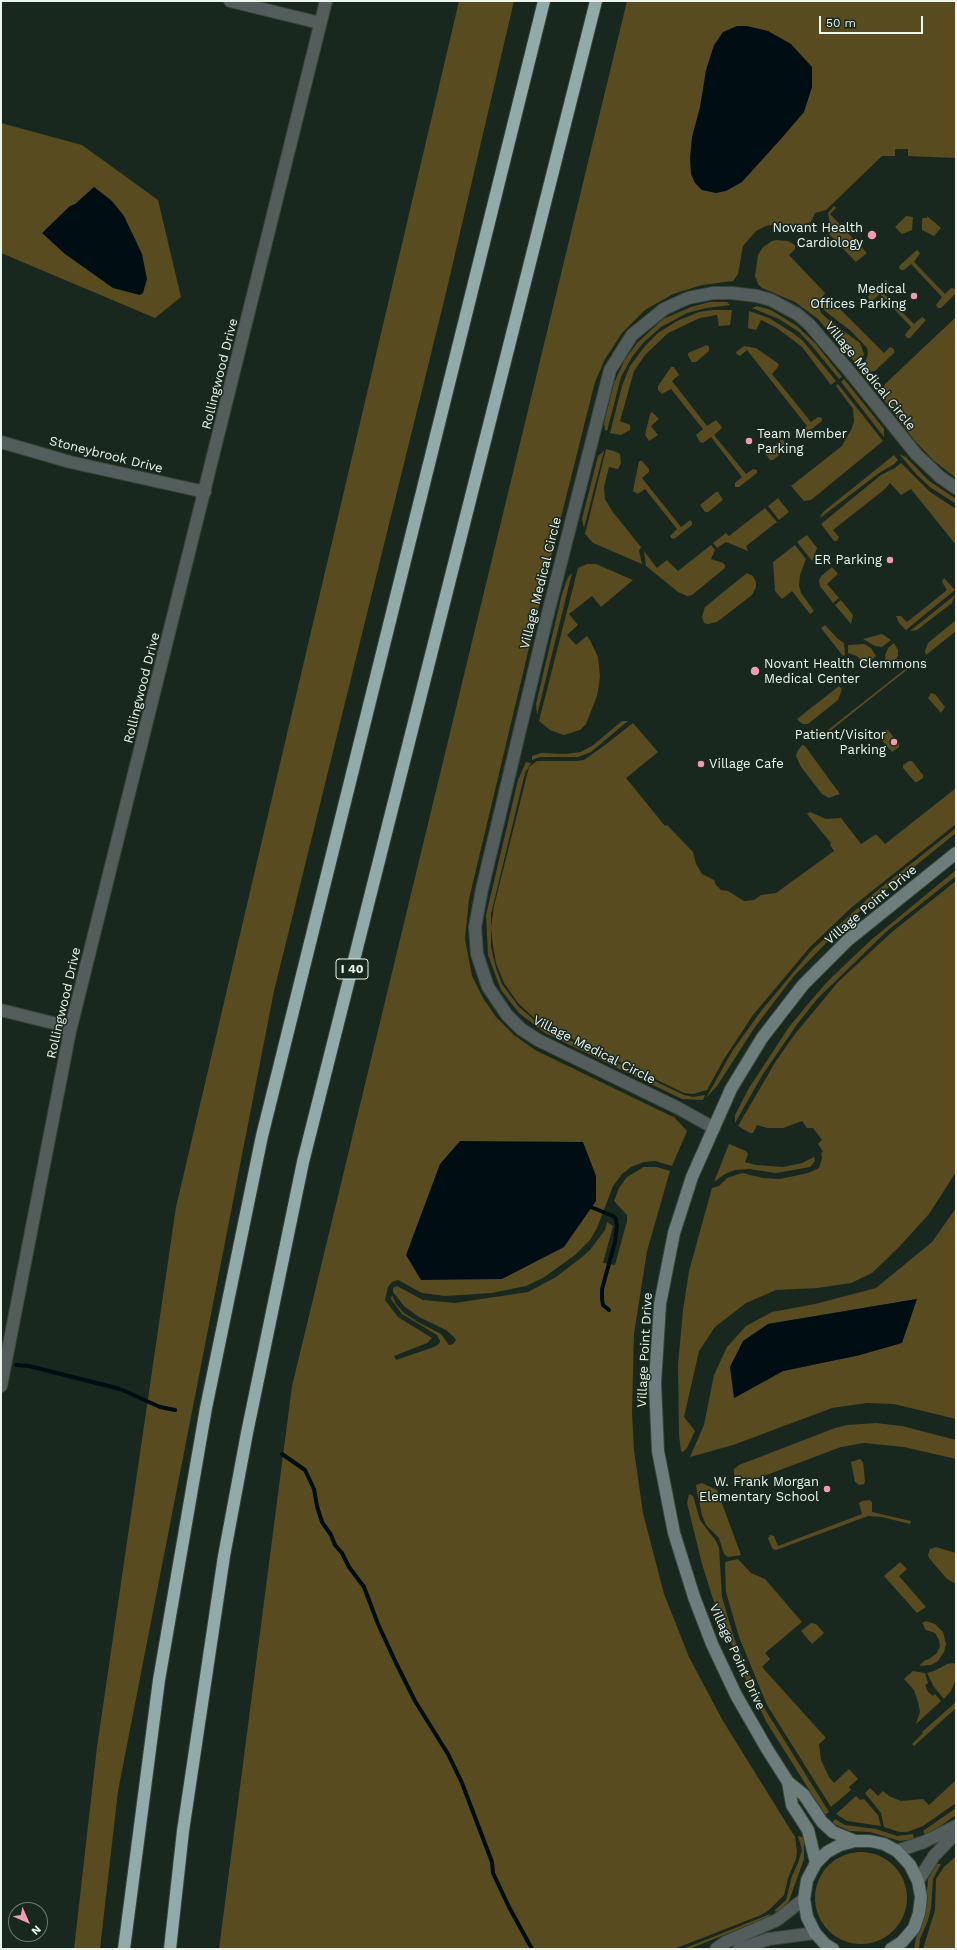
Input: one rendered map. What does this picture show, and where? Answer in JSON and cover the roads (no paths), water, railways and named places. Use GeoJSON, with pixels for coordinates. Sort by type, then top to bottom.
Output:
{"type":"FeatureCollection","features":[{"type":"Feature","properties":{"kind":"highway"},"geometry":{"type":"LineString","coordinates":[[124,1949],[159,1680],[206,1408],[262,1136],[544,1]]}},
{"type":"Feature","properties":{"kind":"highway","name":"I 40"},"geometry":{"type":"LineString","coordinates":[[170,1949],[183,1832],[224,1556],[247,1433],[303,1162],[596,1]]}},
{"type":"Feature","properties":{"kind":"street"},"geometry":{"type":"LineString","coordinates":[[230,1],[320,23]]}},
{"type":"Feature","properties":{"kind":"street","name":"Rollingwood Drive"},"geometry":{"type":"LineString","coordinates":[[1,1386],[70,1031],[326,1]]}},
{"type":"Feature","properties":{"kind":"street","name":"Village Medical Circle"},"geometry":{"type":"LineString","coordinates":[[714,1128],[678,1108],[538,1040],[521,1029],[507,1015],[488,987],[477,954],[475,927],[482,889],[546,621],[610,370],[632,335],[664,309],[688,298],[713,293],[732,293],[757,296],[771,300],[797,314],[809,324],[916,454],[940,477],[956,488]]}},
{"type":"Feature","properties":{"kind":"street","name":"Stoneybrook Drive"},"geometry":{"type":"LineString","coordinates":[[1,442],[70,462],[205,492]]}},
{"type":"Feature","properties":{"kind":"street","name":"Village Point Drive"},"geometry":{"type":"LineString","coordinates":[[855,1841],[833,1832],[822,1822],[804,1795],[788,1782],[766,1748],[736,1694],[702,1617],[674,1533],[658,1451],[655,1384],[660,1304],[674,1233],[692,1177],[731,1089],[762,1038],[803,985],[848,940],[956,853]]}},
{"type":"Feature","properties":{"kind":"street"},"geometry":{"type":"LineString","coordinates":[[1,1010],[60,1025],[70,1031]]}},
{"type":"Feature","properties":{"kind":"street","name":"Village Point Drive"},"geometry":{"type":"LineString","coordinates":[[788,1782],[792,1805],[808,1830],[816,1863]]}},
{"type":"Feature","properties":{"kind":"street"},"geometry":{"type":"LineString","coordinates":[[897,1851],[924,1842],[956,1826]]}},
{"type":"Feature","properties":{"kind":"street"},"geometry":{"type":"LineString","coordinates":[[918,1881],[934,1856],[956,1834]]}},
{"type":"Feature","properties":{"kind":"street"},"geometry":{"type":"LineString","coordinates":[[833,1949],[825,1944],[815,1934],[807,1917],[804,1899],[807,1880],[816,1863],[827,1852],[840,1845],[855,1841],[870,1841],[884,1844],[897,1851],[910,1864],[918,1881],[921,1897],[919,1913],[908,1949]]}},
{"type":"Feature","properties":{"kind":"street"},"geometry":{"type":"LineString","coordinates":[[716,1949],[726,1942],[777,1920],[804,1899]]}},
{"type":"Feature","properties":{"kind":"street"},"geometry":{"type":"LineString","coordinates":[[891,1949],[902,1942],[914,1928]]}},
{"type":"Feature","properties":{"kind":"street"},"geometry":{"type":"LineString","coordinates":[[739,1949],[769,1939],[815,1934]]}},
{"type":"Feature","properties":{"kind":"waterway"},"geometry":{"type":"LineString","coordinates":[[591,1207],[613,1216],[616,1219],[617,1226],[615,1242],[602,1289],[603,1305],[609,1310]]}},
{"type":"Feature","properties":{"kind":"waterway"},"geometry":{"type":"LineString","coordinates":[[16,1365],[29,1366],[120,1389],[160,1407],[175,1410]]}},
{"type":"Feature","properties":{"kind":"waterway"},"geometry":{"type":"LineString","coordinates":[[282,1454],[305,1470],[314,1489],[322,1522],[331,1535],[335,1545],[342,1553],[349,1567],[364,1587],[378,1624],[396,1663],[415,1701],[448,1754],[462,1783],[492,1862],[493,1873],[509,1907],[532,1949]]}},
{"type":"Feature","properties":{"kind":"place","name":"Novant Health Cardiology"},"geometry":{"type":"Point","coordinates":[872,235]}},
{"type":"Feature","properties":{"kind":"place","name":"Medical Offices Parking"},"geometry":{"type":"Point","coordinates":[914,296]}},
{"type":"Feature","properties":{"kind":"place","name":"Team Member Parking"},"geometry":{"type":"Point","coordinates":[749,441]}},
{"type":"Feature","properties":{"kind":"place","name":"ER Parking"},"geometry":{"type":"Point","coordinates":[890,560]}},
{"type":"Feature","properties":{"kind":"place","name":"Novant Health Clemmons Medical Center"},"geometry":{"type":"Point","coordinates":[755,671]}},
{"type":"Feature","properties":{"kind":"place","name":"Patient/Visitor Parking"},"geometry":{"type":"Point","coordinates":[894,742]}},
{"type":"Feature","properties":{"kind":"place","name":"Village Cafe"},"geometry":{"type":"Point","coordinates":[701,764]}},
{"type":"Feature","properties":{"kind":"place","name":"W. Frank Morgan Elementary School"},"geometry":{"type":"Point","coordinates":[827,1489]}}]}
